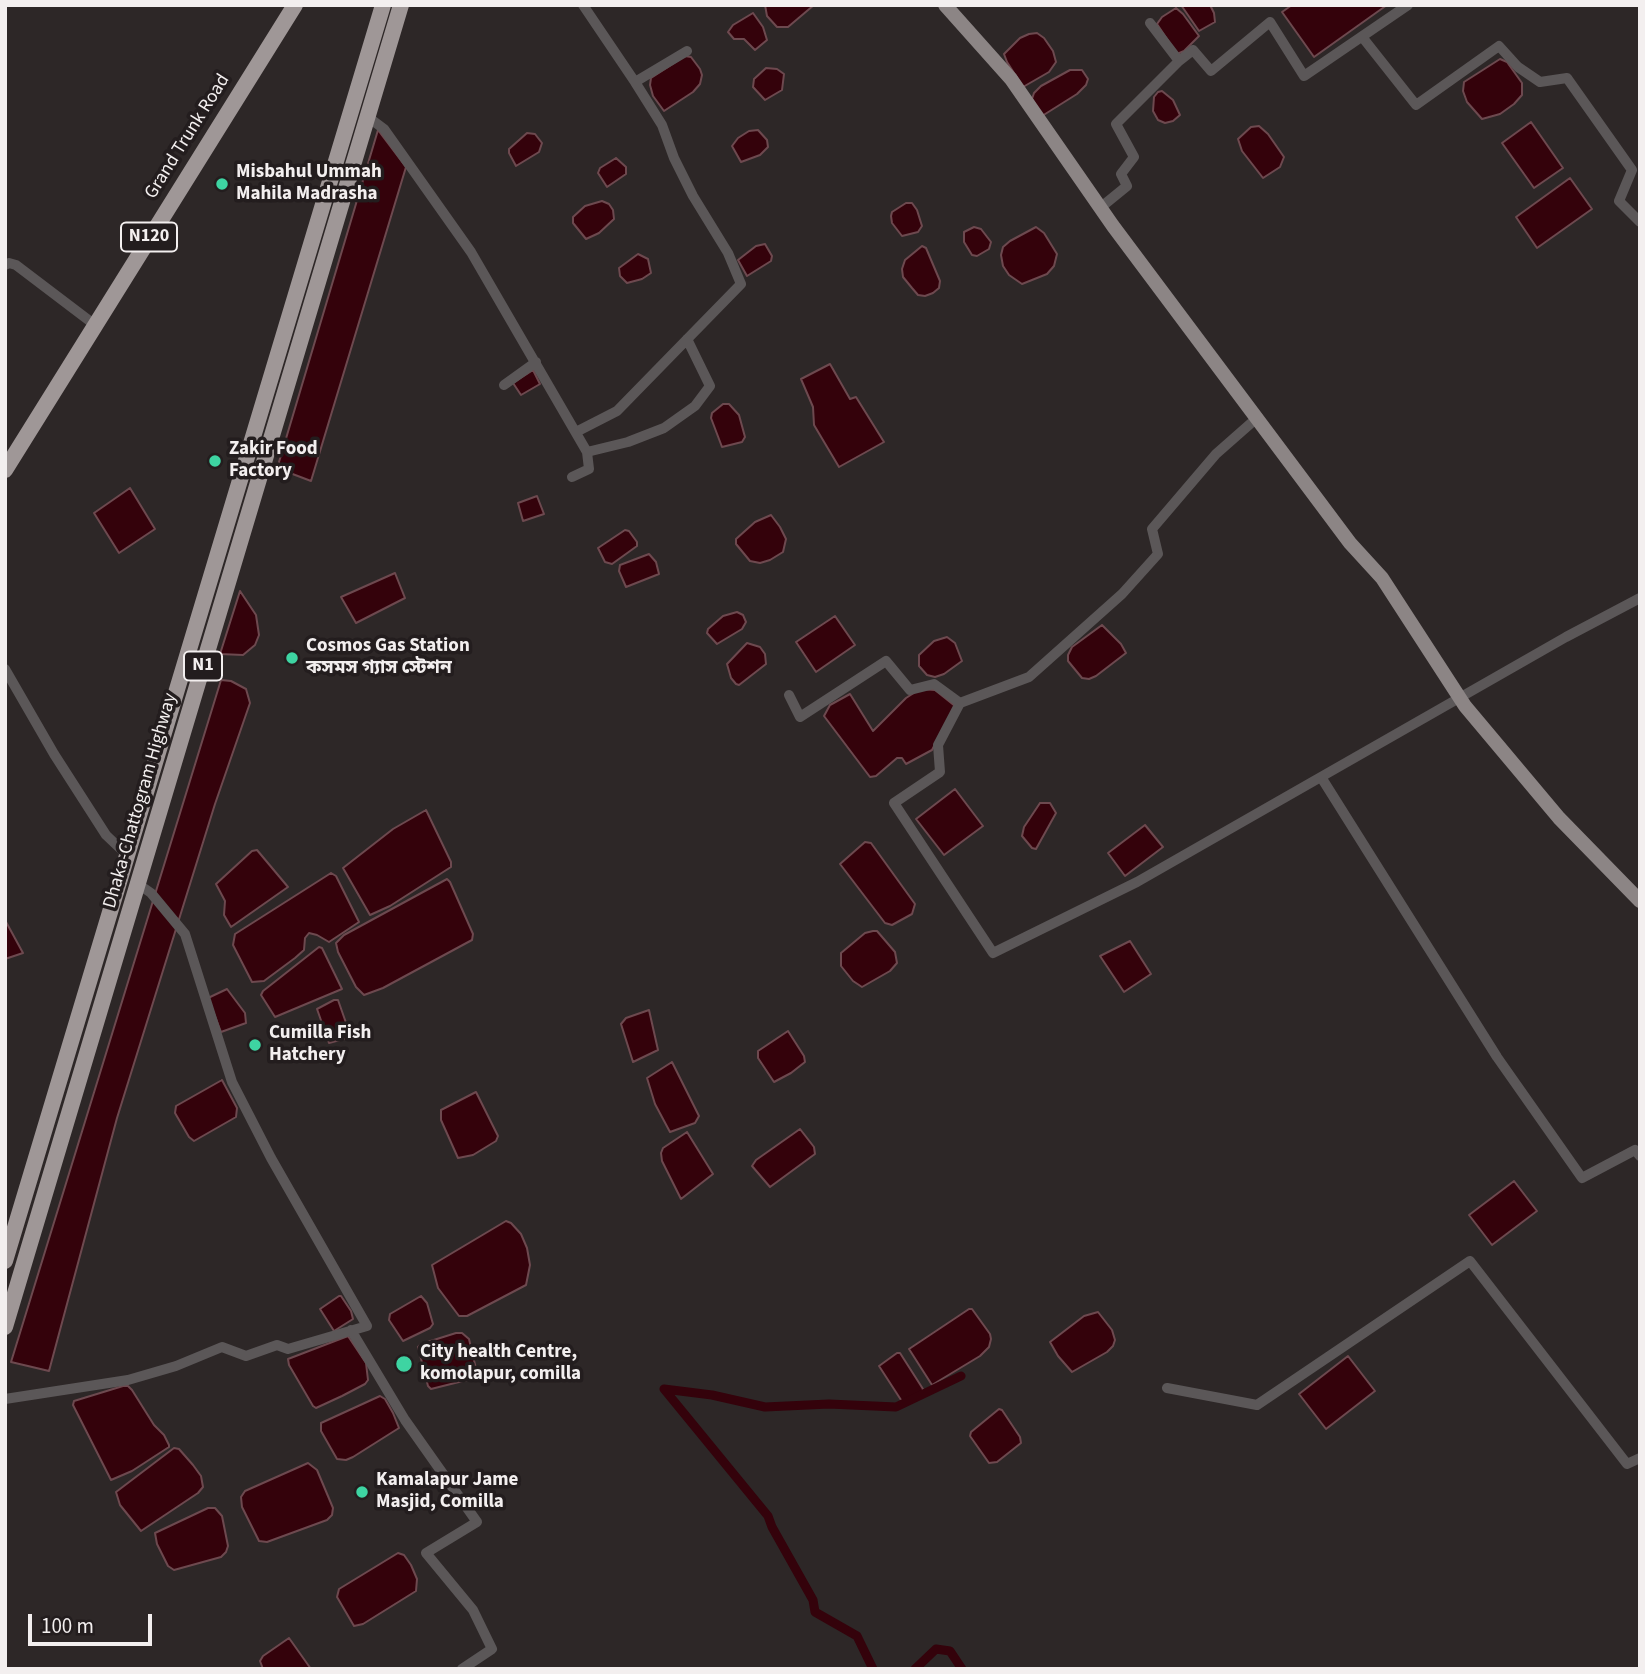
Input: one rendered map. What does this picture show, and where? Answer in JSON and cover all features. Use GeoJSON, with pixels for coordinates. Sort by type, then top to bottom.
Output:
{"type":"FeatureCollection","features":[{"type":"Feature","properties":{"kind":"highway","name":"Grand Trunk Road"},"geometry":{"type":"LineString","coordinates":[[5,470],[295,5]]}},
{"type":"Feature","properties":{"kind":"highway","name":"Dhaka-Chattogram Highway"},"geometry":{"type":"LineString","coordinates":[[5,1261],[383,5]]}},
{"type":"Feature","properties":{"kind":"highway","name":"Dhaka-Chattogram Highway"},"geometry":{"type":"LineString","coordinates":[[5,1328],[144,889],[401,5]]}},
{"type":"Feature","properties":{"kind":"main road"},"geometry":{"type":"LineString","coordinates":[[945,5],[1011,79],[1100,208],[1350,543],[1382,578],[1460,698],[1559,818],[1640,901]]}},
{"type":"Feature","properties":{"kind":"street"},"geometry":{"type":"LineString","coordinates":[[576,432],[617,411],[741,284],[728,253],[693,196],[674,158],[662,125],[583,5]]}},
{"type":"Feature","properties":{"kind":"street"},"geometry":{"type":"LineString","coordinates":[[1100,208],[1128,186],[1121,174],[1134,157],[1116,124],[1193,50],[1211,71],[1270,22],[1304,76],[1408,5]]}},
{"type":"Feature","properties":{"kind":"street"},"geometry":{"type":"LineString","coordinates":[[1150,23],[1179,61]]}},
{"type":"Feature","properties":{"kind":"street"},"geometry":{"type":"LineString","coordinates":[[1363,38],[1416,105],[1499,46],[1518,67],[1540,82],[1567,78],[1632,170],[1619,201],[1640,222]]}},
{"type":"Feature","properties":{"kind":"street"},"geometry":{"type":"LineString","coordinates":[[635,82],[687,51]]}},
{"type":"Feature","properties":{"kind":"street"},"geometry":{"type":"LineString","coordinates":[[368,117],[384,129],[471,252],[576,432],[587,452],[589,469],[572,477]]}},
{"type":"Feature","properties":{"kind":"street"},"geometry":{"type":"LineString","coordinates":[[5,265],[16,265],[94,325]]}},
{"type":"Feature","properties":{"kind":"street"},"geometry":{"type":"LineString","coordinates":[[587,452],[628,442],[664,428],[695,406],[710,386],[687,339]]}},
{"type":"Feature","properties":{"kind":"street"},"geometry":{"type":"LineString","coordinates":[[504,385],[536,362]]}},
{"type":"Feature","properties":{"kind":"street"},"geometry":{"type":"LineString","coordinates":[[1258,417],[1216,454],[1186,486],[1153,529],[1158,554],[1122,594],[1029,677],[960,703],[939,745],[940,772],[894,803],[993,953],[1137,882],[1640,598]]}},
{"type":"Feature","properties":{"kind":"street"},"geometry":{"type":"LineString","coordinates":[[789,695],[800,717],[886,662],[910,690],[934,684],[960,703]]}},
{"type":"Feature","properties":{"kind":"street"},"geometry":{"type":"LineString","coordinates":[[5,669],[54,754],[106,835],[127,855]]}},
{"type":"Feature","properties":{"kind":"street"},"geometry":{"type":"LineString","coordinates":[[1321,777],[1497,1057],[1582,1178],[1635,1150],[1640,1156]]}},
{"type":"Feature","properties":{"kind":"street"},"geometry":{"type":"LineString","coordinates":[[5,1399],[128,1380],[176,1366],[222,1347],[246,1356],[276,1345],[288,1349],[367,1325],[271,1158],[232,1082],[185,934],[144,889]]}},
{"type":"Feature","properties":{"kind":"street"},"geometry":{"type":"LineString","coordinates":[[1167,1388],[1257,1405],[1470,1261],[1627,1464],[1640,1458]]}},
{"type":"Feature","properties":{"kind":"street"},"geometry":{"type":"LineString","coordinates":[[351,1330],[405,1420],[477,1522],[426,1553],[473,1610],[492,1649],[462,1669]]}},
{"type":"Feature","properties":{"kind":"shaded area"},"geometry":{"type":"Polygon","coordinates":[[[765,5],[814,5],[788,27],[777,27],[767,16],[765,5]]]}},
{"type":"Feature","properties":{"kind":"shaded area"},"geometry":{"type":"Polygon","coordinates":[[[1181,5],[1210,5],[1215,22],[1199,31],[1181,5]]]}},
{"type":"Feature","properties":{"kind":"shaded area"},"geometry":{"type":"Polygon","coordinates":[[[1292,5],[1387,5],[1314,57],[1282,12],[1292,5]]]}},
{"type":"Feature","properties":{"kind":"shaded area"},"geometry":{"type":"Polygon","coordinates":[[[1176,8],[1199,36],[1184,51],[1177,54],[1157,24],[1162,17],[1176,8]]]}},
{"type":"Feature","properties":{"kind":"shaded area"},"geometry":{"type":"Polygon","coordinates":[[[753,13],[763,27],[767,40],[755,50],[744,39],[734,39],[728,32],[733,25],[753,13]]]}},
{"type":"Feature","properties":{"kind":"shaded area"},"geometry":{"type":"Polygon","coordinates":[[[1037,33],[1053,51],[1056,62],[1049,72],[1023,87],[1004,54],[1020,38],[1037,33]]]}},
{"type":"Feature","properties":{"kind":"shaded area"},"geometry":{"type":"Polygon","coordinates":[[[685,56],[691,57],[700,69],[700,84],[693,92],[664,111],[653,96],[651,78],[685,56]]]}},
{"type":"Feature","properties":{"kind":"shaded area"},"geometry":{"type":"Polygon","coordinates":[[[1500,59],[1507,62],[1522,83],[1522,95],[1500,114],[1482,119],[1467,102],[1463,91],[1464,82],[1500,59]]]}},
{"type":"Feature","properties":{"kind":"shaded area"},"geometry":{"type":"Polygon","coordinates":[[[766,68],[777,69],[784,74],[782,90],[765,100],[753,87],[754,79],[766,68]]]}},
{"type":"Feature","properties":{"kind":"shaded area"},"geometry":{"type":"Polygon","coordinates":[[[1070,70],[1082,70],[1088,79],[1086,85],[1077,94],[1042,116],[1032,99],[1034,93],[1041,86],[1070,70]]]}},
{"type":"Feature","properties":{"kind":"shaded area"},"geometry":{"type":"Polygon","coordinates":[[[1162,91],[1173,100],[1180,115],[1165,123],[1158,120],[1153,111],[1154,97],[1162,91]]]}},
{"type":"Feature","properties":{"kind":"shaded area"},"geometry":{"type":"Polygon","coordinates":[[[1531,122],[1563,168],[1534,188],[1502,143],[1531,122]]]}},
{"type":"Feature","properties":{"kind":"shaded area"},"geometry":{"type":"Polygon","coordinates":[[[1259,126],[1284,157],[1280,167],[1263,178],[1242,151],[1238,139],[1251,127],[1259,126]]]}},
{"type":"Feature","properties":{"kind":"shaded area"},"geometry":{"type":"Polygon","coordinates":[[[378,130],[406,167],[311,481],[282,470],[279,462],[378,130]]]}},
{"type":"Feature","properties":{"kind":"shaded area"},"geometry":{"type":"Polygon","coordinates":[[[758,130],[767,140],[768,147],[760,155],[741,162],[732,146],[749,131],[758,130]]]}},
{"type":"Feature","properties":{"kind":"shaded area"},"geometry":{"type":"Polygon","coordinates":[[[527,133],[535,134],[542,143],[539,152],[516,166],[509,149],[527,133]]]}},
{"type":"Feature","properties":{"kind":"shaded area"},"geometry":{"type":"Polygon","coordinates":[[[616,158],[626,167],[626,174],[607,187],[598,173],[600,168],[616,158]]]}},
{"type":"Feature","properties":{"kind":"shaded area"},"geometry":{"type":"Polygon","coordinates":[[[1570,178],[1592,209],[1537,248],[1516,217],[1570,178]]]}},
{"type":"Feature","properties":{"kind":"shaded area"},"geometry":{"type":"Polygon","coordinates":[[[602,201],[609,204],[613,210],[614,219],[599,233],[586,239],[573,223],[573,217],[585,206],[602,201]]]}},
{"type":"Feature","properties":{"kind":"shaded area"},"geometry":{"type":"Polygon","coordinates":[[[906,203],[912,203],[917,210],[922,226],[918,232],[902,236],[892,223],[891,216],[892,212],[906,203]]]}},
{"type":"Feature","properties":{"kind":"shaded area"},"geometry":{"type":"Polygon","coordinates":[[[974,227],[981,229],[991,242],[989,249],[977,256],[972,255],[964,242],[964,232],[974,227]]]}},
{"type":"Feature","properties":{"kind":"shaded area"},"geometry":{"type":"Polygon","coordinates":[[[1036,227],[1044,233],[1057,254],[1054,266],[1047,274],[1022,284],[1009,275],[1003,266],[1001,255],[1003,247],[1010,241],[1036,227]]]}},
{"type":"Feature","properties":{"kind":"shaded area"},"geometry":{"type":"Polygon","coordinates":[[[765,244],[772,256],[771,261],[747,276],[738,260],[756,246],[765,244]]]}},
{"type":"Feature","properties":{"kind":"shaded area"},"geometry":{"type":"Polygon","coordinates":[[[922,246],[926,248],[940,281],[939,288],[925,296],[918,295],[912,288],[903,277],[902,269],[905,260],[922,246]]]}},
{"type":"Feature","properties":{"kind":"shaded area"},"geometry":{"type":"Polygon","coordinates":[[[638,254],[648,259],[651,273],[627,283],[620,276],[619,268],[638,254]]]}},
{"type":"Feature","properties":{"kind":"shaded area"},"geometry":{"type":"Polygon","coordinates":[[[830,364],[850,399],[856,397],[884,442],[839,467],[814,425],[813,407],[801,379],[830,364]]]}},
{"type":"Feature","properties":{"kind":"shaded area"},"geometry":{"type":"Polygon","coordinates":[[[533,370],[540,384],[521,395],[513,383],[533,370]]]}},
{"type":"Feature","properties":{"kind":"shaded area"},"geometry":{"type":"Polygon","coordinates":[[[723,404],[729,404],[739,415],[745,437],[742,442],[722,447],[711,418],[712,413],[723,404]]]}},
{"type":"Feature","properties":{"kind":"shaded area"},"geometry":{"type":"Polygon","coordinates":[[[130,488],[155,529],[119,553],[94,513],[130,488]]]}},
{"type":"Feature","properties":{"kind":"shaded area"},"geometry":{"type":"Polygon","coordinates":[[[537,496],[544,514],[523,521],[518,503],[537,496]]]}},
{"type":"Feature","properties":{"kind":"shaded area"},"geometry":{"type":"Polygon","coordinates":[[[771,515],[786,539],[783,552],[760,563],[750,561],[736,544],[736,539],[755,522],[771,515]]]}},
{"type":"Feature","properties":{"kind":"shaded area"},"geometry":{"type":"Polygon","coordinates":[[[625,530],[629,531],[637,546],[612,564],[605,562],[598,548],[625,530]]]}},
{"type":"Feature","properties":{"kind":"shaded area"},"geometry":{"type":"Polygon","coordinates":[[[649,554],[656,562],[659,574],[626,587],[619,571],[620,565],[649,554]]]}},
{"type":"Feature","properties":{"kind":"shaded area"},"geometry":{"type":"Polygon","coordinates":[[[395,573],[405,598],[356,623],[341,597],[395,573]]]}},
{"type":"Feature","properties":{"kind":"shaded area"},"geometry":{"type":"Polygon","coordinates":[[[240,591],[256,615],[259,635],[255,645],[243,655],[220,654],[240,591]]]}},
{"type":"Feature","properties":{"kind":"shaded area"},"geometry":{"type":"Polygon","coordinates":[[[737,612],[743,615],[746,622],[742,629],[717,644],[707,633],[708,629],[723,616],[737,612]]]}},
{"type":"Feature","properties":{"kind":"shaded area"},"geometry":{"type":"Polygon","coordinates":[[[835,616],[855,645],[816,672],[796,642],[835,616]]]}},
{"type":"Feature","properties":{"kind":"shaded area"},"geometry":{"type":"Polygon","coordinates":[[[1102,625],[1126,653],[1096,676],[1082,678],[1068,661],[1068,655],[1072,647],[1102,625]]]}},
{"type":"Feature","properties":{"kind":"shaded area"},"geometry":{"type":"Polygon","coordinates":[[[947,637],[955,643],[962,661],[944,674],[935,677],[927,675],[919,666],[919,655],[934,641],[947,637]]]}},
{"type":"Feature","properties":{"kind":"shaded area"},"geometry":{"type":"Polygon","coordinates":[[[747,643],[760,647],[765,654],[766,664],[739,685],[731,678],[727,664],[747,643]]]}},
{"type":"Feature","properties":{"kind":"shaded area"},"geometry":{"type":"Polygon","coordinates":[[[221,680],[231,681],[246,689],[250,703],[215,804],[117,1118],[49,1371],[11,1362],[221,680]]]}},
{"type":"Feature","properties":{"kind":"shaded area"},"geometry":{"type":"Polygon","coordinates":[[[920,689],[935,690],[955,706],[932,750],[906,764],[902,758],[897,758],[876,776],[870,777],[824,716],[830,705],[850,694],[873,731],[906,698],[920,689]]]}},
{"type":"Feature","properties":{"kind":"shaded area"},"geometry":{"type":"Polygon","coordinates":[[[955,789],[983,826],[944,855],[916,819],[955,789]]]}},
{"type":"Feature","properties":{"kind":"shaded area"},"geometry":{"type":"Polygon","coordinates":[[[1040,803],[1050,803],[1056,813],[1036,849],[1022,836],[1024,827],[1040,803]]]}},
{"type":"Feature","properties":{"kind":"shaded area"},"geometry":{"type":"Polygon","coordinates":[[[426,810],[451,867],[390,906],[370,915],[343,868],[393,829],[426,810]]]}},
{"type":"Feature","properties":{"kind":"shaded area"},"geometry":{"type":"Polygon","coordinates":[[[1145,825],[1163,847],[1125,876],[1108,853],[1145,825]]]}},
{"type":"Feature","properties":{"kind":"shaded area"},"geometry":{"type":"Polygon","coordinates":[[[865,842],[871,843],[915,904],[912,914],[892,925],[885,923],[840,864],[865,842]]]}},
{"type":"Feature","properties":{"kind":"shaded area"},"geometry":{"type":"Polygon","coordinates":[[[257,850],[288,887],[231,927],[224,915],[225,901],[216,884],[252,851],[257,850]]]}},
{"type":"Feature","properties":{"kind":"shaded area"},"geometry":{"type":"Polygon","coordinates":[[[331,873],[336,876],[359,922],[329,942],[309,933],[305,938],[304,950],[295,958],[264,981],[252,982],[233,945],[235,934],[331,873]]]}},
{"type":"Feature","properties":{"kind":"shaded area"},"geometry":{"type":"Polygon","coordinates":[[[447,879],[473,934],[472,940],[383,988],[364,995],[356,987],[336,943],[344,935],[447,879]]]}},
{"type":"Feature","properties":{"kind":"shaded area"},"geometry":{"type":"Polygon","coordinates":[[[5,920],[23,953],[5,959],[5,920]]]}},
{"type":"Feature","properties":{"kind":"shaded area"},"geometry":{"type":"Polygon","coordinates":[[[877,931],[895,952],[897,963],[890,971],[862,987],[853,981],[841,966],[841,953],[865,933],[877,931]]]}},
{"type":"Feature","properties":{"kind":"shaded area"},"geometry":{"type":"Polygon","coordinates":[[[1130,941],[1151,974],[1124,992],[1100,956],[1130,941]]]}},
{"type":"Feature","properties":{"kind":"shaded area"},"geometry":{"type":"Polygon","coordinates":[[[319,947],[322,948],[342,989],[275,1017],[261,995],[263,991],[319,947]]]}},
{"type":"Feature","properties":{"kind":"shaded area"},"geometry":{"type":"Polygon","coordinates":[[[227,989],[245,1013],[246,1023],[221,1032],[208,998],[227,989]]]}},
{"type":"Feature","properties":{"kind":"shaded area"},"geometry":{"type":"Polygon","coordinates":[[[338,1000],[351,1037],[329,1043],[317,1009],[338,1000]]]}},
{"type":"Feature","properties":{"kind":"shaded area"},"geometry":{"type":"Polygon","coordinates":[[[649,1010],[658,1050],[633,1062],[621,1024],[626,1018],[649,1010]]]}},
{"type":"Feature","properties":{"kind":"shaded area"},"geometry":{"type":"Polygon","coordinates":[[[788,1031],[805,1062],[774,1082],[758,1058],[758,1051],[788,1031]]]}},
{"type":"Feature","properties":{"kind":"shaded area"},"geometry":{"type":"Polygon","coordinates":[[[672,1062],[699,1116],[695,1123],[670,1132],[655,1104],[647,1078],[672,1062]]]}},
{"type":"Feature","properties":{"kind":"shaded area"},"geometry":{"type":"Polygon","coordinates":[[[222,1080],[237,1108],[236,1117],[194,1141],[175,1113],[176,1106],[222,1080]]]}},
{"type":"Feature","properties":{"kind":"shaded area"},"geometry":{"type":"Polygon","coordinates":[[[476,1092],[498,1136],[496,1141],[473,1155],[458,1158],[441,1120],[441,1110],[476,1092]]]}},
{"type":"Feature","properties":{"kind":"shaded area"},"geometry":{"type":"Polygon","coordinates":[[[800,1129],[814,1147],[815,1154],[770,1187],[752,1166],[756,1160],[800,1129]]]}},
{"type":"Feature","properties":{"kind":"shaded area"},"geometry":{"type":"Polygon","coordinates":[[[687,1132],[713,1174],[681,1199],[662,1161],[661,1153],[663,1148],[687,1132]]]}},
{"type":"Feature","properties":{"kind":"shaded area"},"geometry":{"type":"Polygon","coordinates":[[[1514,1181],[1537,1211],[1492,1245],[1469,1215],[1514,1181]]]}},
{"type":"Feature","properties":{"kind":"shaded area"},"geometry":{"type":"Polygon","coordinates":[[[506,1221],[521,1234],[527,1248],[530,1265],[526,1285],[467,1316],[459,1316],[438,1288],[432,1265],[506,1221]]]}},
{"type":"Feature","properties":{"kind":"shaded area"},"geometry":{"type":"Polygon","coordinates":[[[339,1296],[351,1311],[353,1319],[334,1331],[320,1309],[339,1296]]]}},
{"type":"Feature","properties":{"kind":"shaded area"},"geometry":{"type":"Polygon","coordinates":[[[421,1296],[427,1303],[433,1324],[403,1341],[389,1320],[390,1314],[421,1296]]]}},
{"type":"Feature","properties":{"kind":"shaded area"},"geometry":{"type":"Polygon","coordinates":[[[972,1309],[990,1334],[989,1347],[980,1356],[932,1385],[909,1349],[972,1309]]]}},
{"type":"Feature","properties":{"kind":"shaded area"},"geometry":{"type":"Polygon","coordinates":[[[1098,1312],[1112,1330],[1115,1340],[1113,1346],[1072,1372],[1050,1342],[1084,1316],[1098,1312]]]}},
{"type":"Feature","properties":{"kind":"shaded area"},"geometry":{"type":"Polygon","coordinates":[[[462,1333],[469,1339],[477,1373],[475,1378],[431,1389],[418,1347],[462,1333]]]}},
{"type":"Feature","properties":{"kind":"shaded area"},"geometry":{"type":"Polygon","coordinates":[[[348,1336],[366,1363],[368,1380],[316,1408],[289,1365],[288,1359],[348,1336]]]}},
{"type":"Feature","properties":{"kind":"shaded area"},"geometry":{"type":"Polygon","coordinates":[[[900,1353],[923,1389],[903,1403],[879,1366],[900,1353]]]}},
{"type":"Feature","properties":{"kind":"shaded area"},"geometry":{"type":"Polygon","coordinates":[[[1348,1356],[1375,1391],[1326,1429],[1299,1394],[1348,1356]]]}},
{"type":"Feature","properties":{"kind":"shaded area"},"geometry":{"type":"Polygon","coordinates":[[[123,1386],[132,1390],[154,1425],[164,1435],[169,1447],[132,1471],[111,1480],[73,1405],[74,1401],[123,1386]]]}},
{"type":"Feature","properties":{"kind":"shaded area"},"geometry":{"type":"Polygon","coordinates":[[[380,1396],[385,1399],[399,1428],[353,1457],[346,1460],[337,1459],[321,1431],[321,1423],[380,1396]]]}},
{"type":"Feature","properties":{"kind":"shaded area"},"geometry":{"type":"Polygon","coordinates":[[[999,1409],[1020,1437],[1021,1443],[997,1462],[989,1463],[970,1436],[971,1432],[999,1409]]]}},
{"type":"Feature","properties":{"kind":"shaded area"},"geometry":{"type":"Polygon","coordinates":[[[174,1448],[179,1449],[193,1465],[201,1476],[203,1487],[141,1531],[120,1505],[116,1492],[174,1448]]]}},
{"type":"Feature","properties":{"kind":"shaded area"},"geometry":{"type":"Polygon","coordinates":[[[308,1463],[317,1470],[333,1508],[332,1515],[327,1520],[267,1542],[259,1541],[242,1507],[241,1497],[245,1491],[308,1463]]]}},
{"type":"Feature","properties":{"kind":"shaded area"},"geometry":{"type":"Polygon","coordinates":[[[208,1508],[215,1508],[222,1516],[228,1546],[226,1552],[221,1557],[174,1570],[168,1566],[157,1544],[155,1533],[208,1508]]]}},
{"type":"Feature","properties":{"kind":"shaded area"},"geometry":{"type":"Polygon","coordinates":[[[398,1553],[404,1555],[411,1565],[417,1579],[416,1591],[363,1624],[354,1626],[337,1597],[339,1589],[398,1553]]]}},
{"type":"Feature","properties":{"kind":"shaded area"},"geometry":{"type":"Polygon","coordinates":[[[289,1638],[311,1669],[263,1669],[260,1661],[263,1656],[289,1638]]]}},
{"type":"Feature","properties":{"kind":"waterway"},"geometry":{"type":"LineString","coordinates":[[873,1669],[857,1636],[815,1612],[813,1600],[768,1516],[664,1389],[712,1395],[765,1407],[829,1404],[896,1407],[961,1376]]}},
{"type":"Feature","properties":{"kind":"waterway"},"geometry":{"type":"LineString","coordinates":[[915,1669],[936,1649],[950,1651],[962,1669]]}},
{"type":"Feature","properties":{"kind":"place","name":"Misbahul Ummah Mahila Madrasha"},"geometry":{"type":"Point","coordinates":[222,184]}},
{"type":"Feature","properties":{"kind":"place","name":"Zakir Food Factory"},"geometry":{"type":"Point","coordinates":[215,461]}},
{"type":"Feature","properties":{"kind":"place","name":"Cosmos Gas Station কসমস গ্যাস স্টেশন"},"geometry":{"type":"Point","coordinates":[292,658]}},
{"type":"Feature","properties":{"kind":"place","name":"Cumilla Fish Hatchery"},"geometry":{"type":"Point","coordinates":[255,1045]}},
{"type":"Feature","properties":{"kind":"place","name":"City health Centre, komolapur, comilla"},"geometry":{"type":"Point","coordinates":[404,1364]}},
{"type":"Feature","properties":{"kind":"place","name":"Kamalapur Jame Masjid, Comilla"},"geometry":{"type":"Point","coordinates":[362,1492]}}]}
